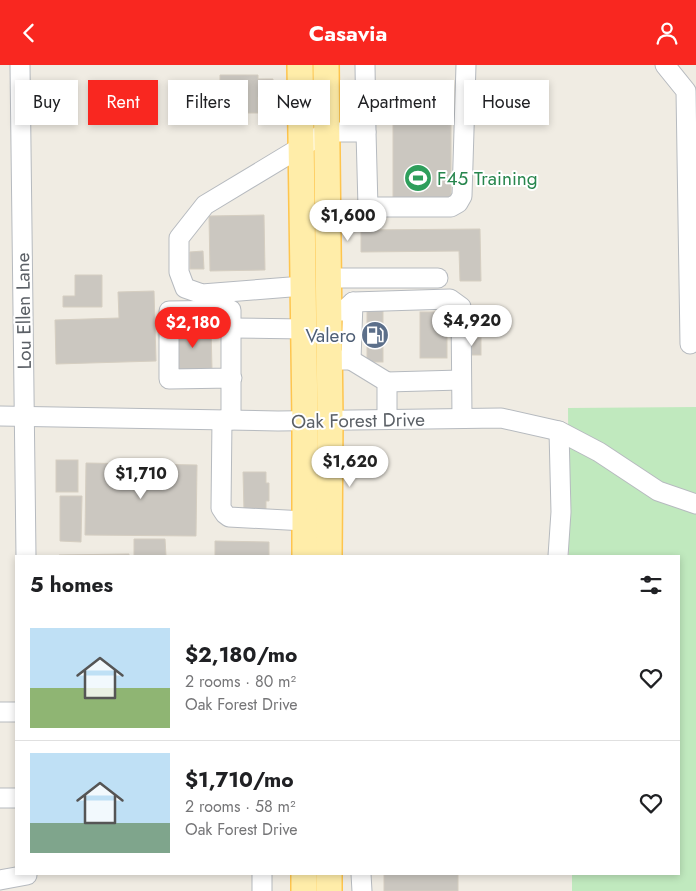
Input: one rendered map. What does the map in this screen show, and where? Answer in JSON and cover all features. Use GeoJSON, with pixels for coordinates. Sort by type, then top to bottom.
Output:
{"type":"FeatureCollection","features":[{"type":"Feature","properties":{"kind":"main road"},"geometry":{"type":"LineString","coordinates":[[300,65],[305,555]]}},
{"type":"Feature","properties":{"kind":"main road"},"geometry":{"type":"LineString","coordinates":[[326,65],[329,311],[341,361],[330,420],[329,555]]}},
{"type":"Feature","properties":{"kind":"main road"},"geometry":{"type":"LineString","coordinates":[[304,875],[304,891]]}},
{"type":"Feature","properties":{"kind":"main road"},"geometry":{"type":"LineString","coordinates":[[329,875],[329,891]]}},
{"type":"Feature","properties":{"kind":"street","name":"Lou Ellen Lane"},"geometry":{"type":"LineString","coordinates":[[20,65],[26,555]]}},
{"type":"Feature","properties":{"kind":"street"},"geometry":{"type":"LineString","coordinates":[[364,65],[368,207],[451,207],[458,203],[462,196],[466,65]]}},
{"type":"Feature","properties":{"kind":"street"},"geometry":{"type":"LineString","coordinates":[[666,65],[686,91],[690,344]]}},
{"type":"Feature","properties":{"kind":"street"},"geometry":{"type":"LineString","coordinates":[[303,286],[202,294],[185,287],[179,272],[179,239],[205,205],[326,132],[366,132]]}},
{"type":"Feature","properties":{"kind":"street"},"geometry":{"type":"LineString","coordinates":[[329,278],[438,278]]}},
{"type":"Feature","properties":{"kind":"street"},"geometry":{"type":"LineString","coordinates":[[329,311],[343,311],[353,302],[450,299],[461,307],[460,380],[462,418]]}},
{"type":"Feature","properties":{"kind":"street"},"geometry":{"type":"LineString","coordinates":[[353,302],[341,361],[386,382],[460,380]]}},
{"type":"Feature","properties":{"kind":"street"},"geometry":{"type":"LineString","coordinates":[[232,378],[169,379],[169,311],[231,310],[232,378],[221,508],[224,514],[229,517],[305,521]]}},
{"type":"Feature","properties":{"kind":"street"},"geometry":{"type":"LineString","coordinates":[[232,328],[304,329]]}},
{"type":"Feature","properties":{"kind":"street"},"geometry":{"type":"LineString","coordinates":[[386,382],[387,419]]}},
{"type":"Feature","properties":{"kind":"street","name":"Oak Forest Drive"},"geometry":{"type":"LineString","coordinates":[[0,416],[305,421],[501,418],[559,431],[599,452],[658,491],[696,504]]}},
{"type":"Feature","properties":{"kind":"street"},"geometry":{"type":"LineString","coordinates":[[558,555],[561,512],[559,431]]}},
{"type":"Feature","properties":{"kind":"street"},"geometry":{"type":"LineString","coordinates":[[0,712],[15,712]]}},
{"type":"Feature","properties":{"kind":"street"},"geometry":{"type":"LineString","coordinates":[[0,798],[15,798]]}},
{"type":"Feature","properties":{"kind":"street"},"geometry":{"type":"LineString","coordinates":[[262,875],[262,891]]}},
{"type":"Feature","properties":{"kind":"street"},"geometry":{"type":"LineString","coordinates":[[362,875],[362,891]]}},
{"type":"Feature","properties":{"kind":"street"},"geometry":{"type":"LineString","coordinates":[[0,880],[27,880]]}},
{"type":"Feature","properties":{"kind":"green space"},"geometry":{"type":"Polygon","coordinates":[[[696,407],[696,891],[572,891],[572,875],[680,875],[680,555],[569,555],[568,408],[696,407]]]}},
{"type":"Feature","properties":{"kind":"building"},"geometry":{"type":"Polygon","coordinates":[[[220,75],[258,75],[258,79],[273,79],[258,80],[258,113],[248,113],[248,80],[220,80],[220,75]]]}},
{"type":"Feature","properties":{"kind":"building"},"geometry":{"type":"Polygon","coordinates":[[[393,125],[451,125],[451,201],[393,201],[393,125]]]}},
{"type":"Feature","properties":{"kind":"building"},"geometry":{"type":"Polygon","coordinates":[[[264,215],[265,270],[210,271],[209,216],[264,215]]]}},
{"type":"Feature","properties":{"kind":"building"},"geometry":{"type":"Polygon","coordinates":[[[480,229],[481,281],[460,281],[459,251],[361,252],[361,230],[480,229]]]}},
{"type":"Feature","properties":{"kind":"building"},"geometry":{"type":"Polygon","coordinates":[[[203,251],[204,269],[190,269],[190,252],[203,251]]]}},
{"type":"Feature","properties":{"kind":"building"},"geometry":{"type":"Polygon","coordinates":[[[75,275],[102,275],[102,307],[63,307],[63,296],[75,296],[75,275]]]}},
{"type":"Feature","properties":{"kind":"building"},"geometry":{"type":"Polygon","coordinates":[[[154,291],[156,361],[56,364],[55,320],[119,318],[118,292],[154,291]]]}},
{"type":"Feature","properties":{"kind":"building","name":"Valero"},"geometry":{"type":"Polygon","coordinates":[[[367,308],[383,308],[383,362],[367,362],[367,308]]]}},
{"type":"Feature","properties":{"kind":"building"},"geometry":{"type":"Polygon","coordinates":[[[420,312],[447,312],[447,358],[420,358],[420,312]]]}},
{"type":"Feature","properties":{"kind":"building"},"geometry":{"type":"Polygon","coordinates":[[[211,328],[212,370],[175,371],[174,329],[211,328]]]}},
{"type":"Feature","properties":{"kind":"building"},"geometry":{"type":"Polygon","coordinates":[[[463,338],[481,338],[481,355],[463,355],[463,338]]]}},
{"type":"Feature","properties":{"kind":"building"},"geometry":{"type":"Polygon","coordinates":[[[56,460],[78,460],[78,492],[56,492],[56,460]]]}},
{"type":"Feature","properties":{"kind":"building"},"geometry":{"type":"Polygon","coordinates":[[[86,463],[197,465],[196,536],[85,535],[86,463]]]}},
{"type":"Feature","properties":{"kind":"building"},"geometry":{"type":"Polygon","coordinates":[[[243,472],[266,472],[266,483],[269,483],[269,501],[266,501],[266,511],[244,511],[243,472]]]}},
{"type":"Feature","properties":{"kind":"building"},"geometry":{"type":"Polygon","coordinates":[[[60,496],[82,496],[81,542],[60,541],[60,496]]]}},
{"type":"Feature","properties":{"kind":"building"},"geometry":{"type":"Polygon","coordinates":[[[134,539],[165,539],[166,555],[134,555],[134,539]]]}},
{"type":"Feature","properties":{"kind":"building"},"geometry":{"type":"Polygon","coordinates":[[[215,541],[269,542],[269,555],[215,555],[215,541]]]}},
{"type":"Feature","properties":{"kind":"building"},"geometry":{"type":"Polygon","coordinates":[[[129,554],[129,555],[59,555],[129,554]]]}},
{"type":"Feature","properties":{"kind":"building"},"geometry":{"type":"Polygon","coordinates":[[[384,875],[458,875],[458,891],[384,891],[384,875]]]}},
{"type":"Feature","properties":{"kind":"place","name":"F45 Training"},"geometry":{"type":"Point","coordinates":[418,178]}},
{"type":"Feature","properties":{"kind":"place","name":"Valero"},"geometry":{"type":"Point","coordinates":[375,335]}}]}
